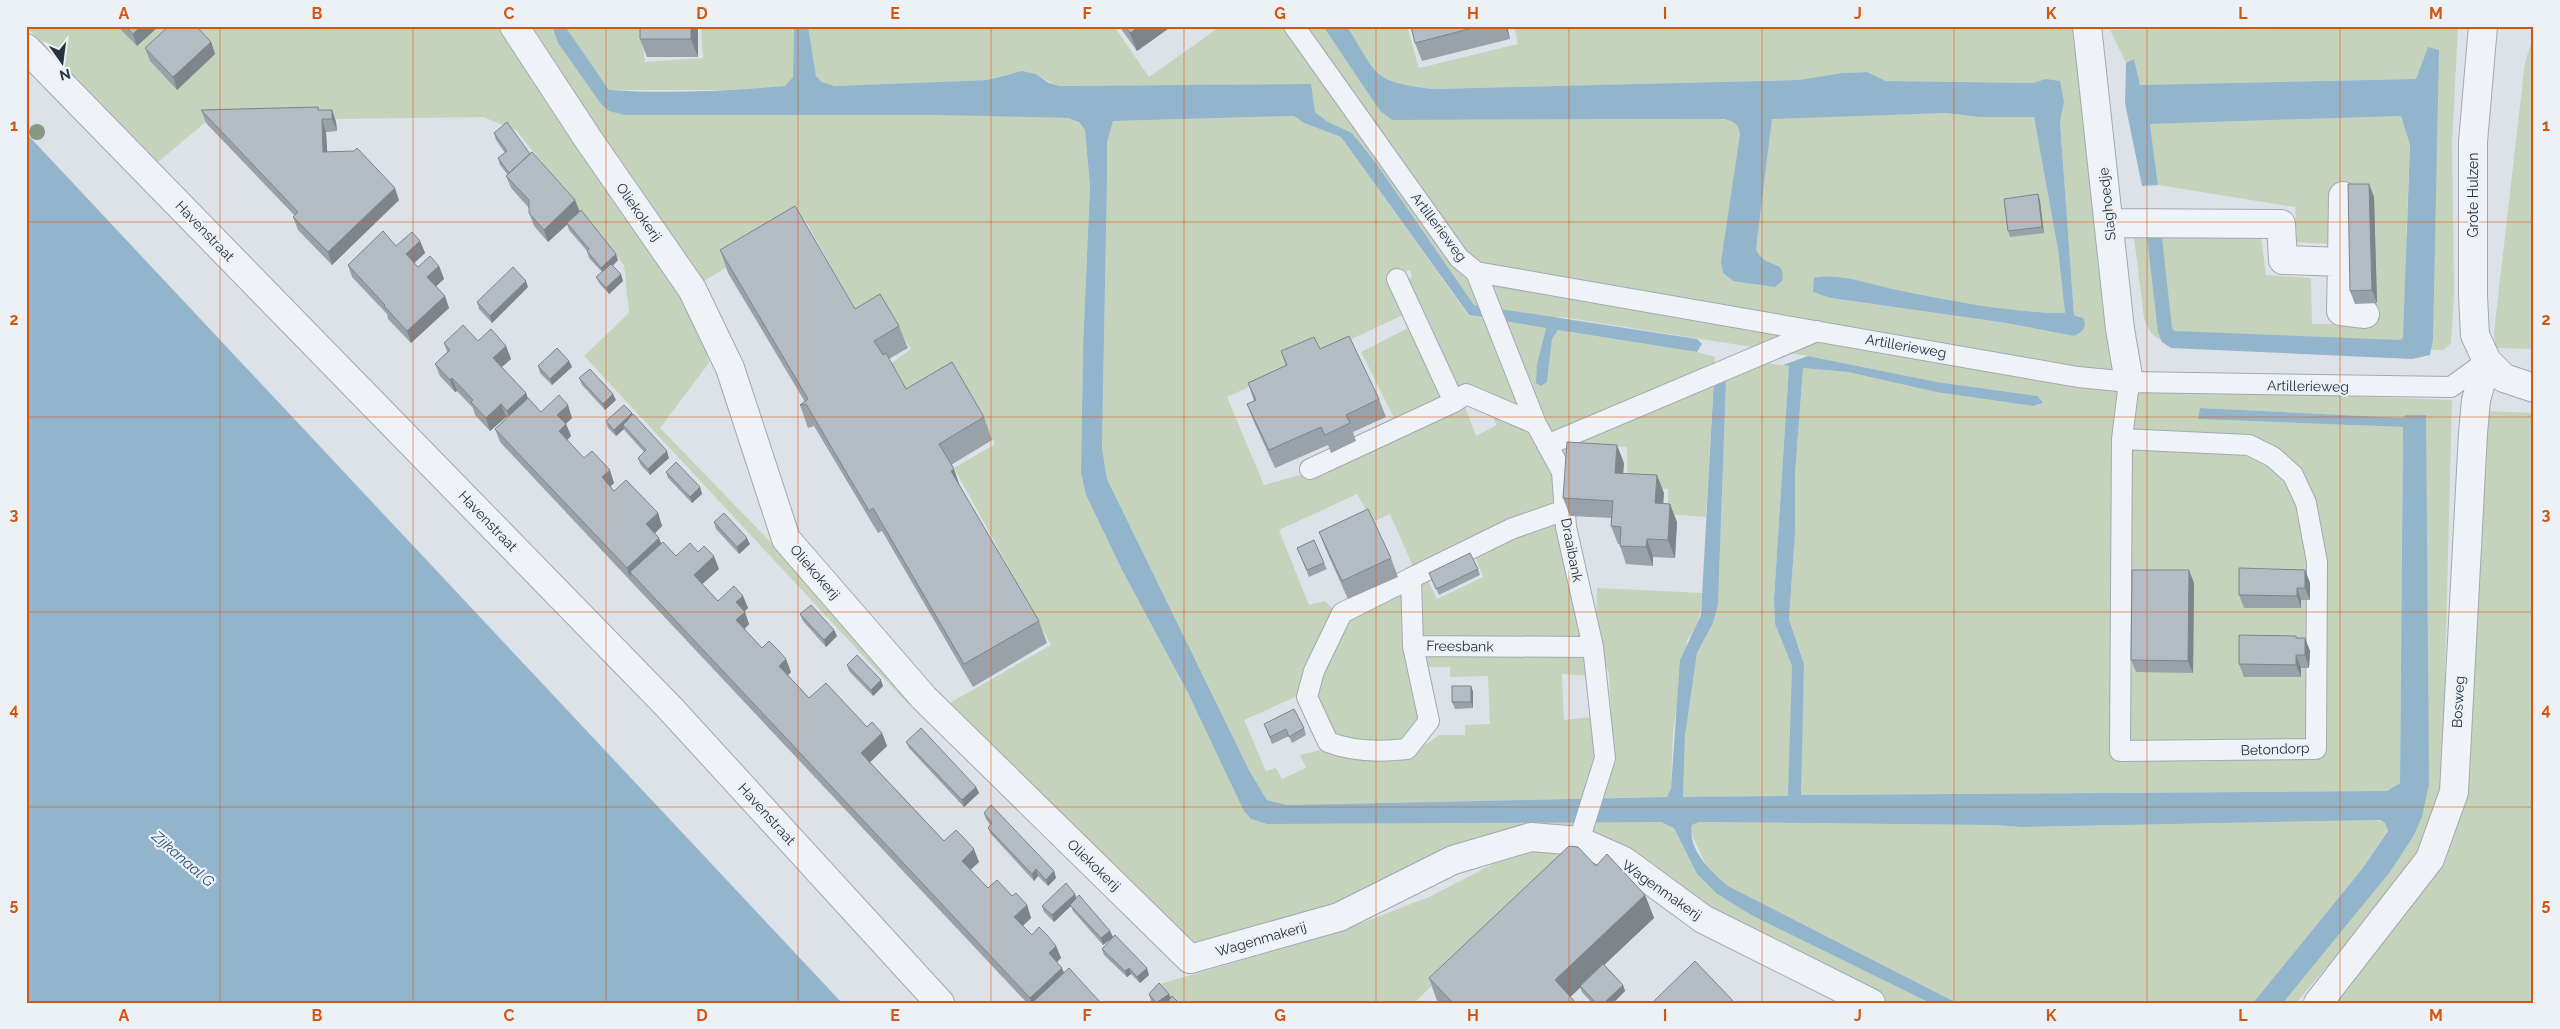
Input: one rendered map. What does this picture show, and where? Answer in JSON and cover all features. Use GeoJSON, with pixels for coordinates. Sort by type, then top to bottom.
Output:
{"type":"FeatureCollection","features":[{"type":"Feature","properties":{"kind":"street","name":"Oliekokerij"},"geometry":{"type":"LineString","coordinates":[[514,26],[588,139],[692,289],[730,368],[786,539],[924,698],[1190,959]]}},
{"type":"Feature","properties":{"kind":"street","name":"Slaghoedje"},"geometry":{"type":"LineString","coordinates":[[2087,26],[2120,329],[2129,382]]}},
{"type":"Feature","properties":{"kind":"street","name":"Grote Hulzen"},"geometry":{"type":"LineString","coordinates":[[2483,26],[2473,142],[2473,296],[2475,335],[2487,361]]}},
{"type":"Feature","properties":{"kind":"street","name":"Havenstraat"},"geometry":{"type":"LineString","coordinates":[[26,48],[668,706],[940,1003]]}},
{"type":"Feature","properties":{"kind":"street"},"geometry":{"type":"LineString","coordinates":[[2343,196],[2341,311],[2365,314]]}},
{"type":"Feature","properties":{"kind":"street"},"geometry":{"type":"LineString","coordinates":[[2109,223],[2281,224],[2283,260],[2342,262]]}},
{"type":"Feature","properties":{"kind":"street"},"geometry":{"type":"LineString","coordinates":[[2487,361],[2504,378],[2534,388]]}},
{"type":"Feature","properties":{"kind":"street","name":"Bosweg"},"geometry":{"type":"LineString","coordinates":[[2318,1003],[2430,859],[2454,792],[2473,433],[2476,400],[2487,361]]}},
{"type":"Feature","properties":{"kind":"street","name":"Wagenmakerij"},"geometry":{"type":"LineString","coordinates":[[1190,959],[1339,917],[1453,860],[1531,837],[1580,837],[1624,861],[1703,919],[1871,1003]]}},
{"type":"Feature","properties":{"kind":"lane","name":"Artillerieweg"},"geometry":{"type":"LineString","coordinates":[[1294,26],[1459,258],[1476,272],[1818,330],[2078,377],[2129,382],[2451,388],[2487,361]]}},
{"type":"Feature","properties":{"kind":"lane","name":"Draaibank"},"geometry":{"type":"LineString","coordinates":[[1476,272],[1536,424],[1562,472],[1566,527],[1593,647],[1605,758],[1580,837]]}},
{"type":"Feature","properties":{"kind":"lane"},"geometry":{"type":"LineString","coordinates":[[1396,279],[1454,402]]}},
{"type":"Feature","properties":{"kind":"lane"},"geometry":{"type":"LineString","coordinates":[[1548,444],[1818,330]]}},
{"type":"Feature","properties":{"kind":"lane","name":"Betondorp"},"geometry":{"type":"LineString","coordinates":[[2122,439],[2249,445],[2272,457],[2293,476],[2306,503],[2317,562],[2316,749],[2120,751],[2122,439],[2129,382]]}},
{"type":"Feature","properties":{"kind":"lane"},"geometry":{"type":"LineString","coordinates":[[1310,469],[1454,402],[1466,394],[1536,424]]}},
{"type":"Feature","properties":{"kind":"lane"},"geometry":{"type":"LineString","coordinates":[[1413,646],[1429,721],[1407,749],[1388,751],[1343,748],[1328,742],[1307,697],[1314,671],[1342,613],[1510,529],[1564,510]]}},
{"type":"Feature","properties":{"kind":"lane","name":"Freesbank"},"geometry":{"type":"LineString","coordinates":[[1411,578],[1413,646],[1593,647]]}},
{"type":"Feature","properties":{"kind":"green space"},"geometry":{"type":"Polygon","coordinates":[[[26,26],[503,26],[699,321],[709,363],[660,428],[914,690],[909,705],[584,356],[629,313],[624,265],[516,130],[483,117],[207,121],[153,166],[26,26]]]}},
{"type":"Feature","properties":{"kind":"green space"},"geometry":{"type":"Polygon","coordinates":[[[520,26],[552,26],[558,43],[601,104],[1068,118],[1079,122],[1085,130],[1090,186],[1083,348],[1081,474],[1086,495],[1122,570],[1188,693],[1251,819],[1267,824],[1577,822],[1573,837],[1232,938],[1176,948],[948,704],[1051,645],[954,468],[995,444],[959,377],[915,404],[890,364],[911,349],[887,309],[862,321],[805,220],[704,281],[688,267],[520,26]]]}},
{"type":"Feature","properties":{"kind":"green space"},"geometry":{"type":"Polygon","coordinates":[[[565,26],[640,26],[645,62],[703,58],[701,26],[794,26],[793,77],[785,87],[730,90],[609,90],[565,26]]]}},
{"type":"Feature","properties":{"kind":"green space"},"geometry":{"type":"Polygon","coordinates":[[[808,26],[1114,26],[1149,77],[1221,26],[1286,26],[1488,282],[2136,391],[2248,392],[2452,400],[2442,794],[2433,827],[2408,871],[2296,1003],[2283,1003],[2390,872],[2413,837],[2404,418],[2200,408],[2198,419],[2403,427],[2400,783],[2387,791],[1800,795],[1804,664],[1789,619],[1795,533],[1795,474],[1803,368],[1848,372],[1936,392],[2033,406],[2039,405],[2042,400],[2038,396],[1937,382],[1808,356],[1562,317],[1552,318],[1547,323],[1537,364],[1547,382],[1552,339],[1558,330],[1697,352],[1715,357],[1706,517],[1668,514],[1668,489],[1628,487],[1627,447],[1565,441],[1567,469],[1548,442],[1497,309],[1474,305],[1376,163],[1352,133],[1328,122],[1315,112],[1310,84],[1060,86],[1035,74],[1016,73],[987,80],[835,86],[822,82],[816,76],[808,26]]]}},
{"type":"Feature","properties":{"kind":"green space"},"geometry":{"type":"Polygon","coordinates":[[[1301,26],[1323,26],[1380,111],[1392,120],[1724,119],[1733,122],[1737,125],[1740,134],[1723,273],[1733,281],[1779,265],[1765,261],[1756,249],[1772,118],[1946,113],[1979,117],[2034,117],[2058,250],[2065,313],[1979,306],[1893,290],[1837,277],[1831,298],[2006,323],[2074,336],[2080,316],[2074,315],[2060,122],[2064,102],[2045,79],[2033,83],[1886,81],[1867,72],[1842,73],[1799,80],[1433,89],[1398,83],[1379,74],[1365,56],[1347,26],[1407,26],[1419,68],[1518,44],[1514,26],[2076,26],[2117,374],[1472,264],[1301,26]]]}},
{"type":"Feature","properties":{"kind":"green space"},"geometry":{"type":"Polygon","coordinates":[[[2458,28],[2452,141],[2454,294],[2451,343],[2443,350],[2174,346],[2159,339],[2152,333],[2144,318],[2134,237],[2261,237],[2266,275],[2311,278],[2312,324],[2375,324],[2373,210],[2330,244],[2297,242],[2295,207],[2158,185],[2150,124],[2401,116],[2410,145],[2406,240],[2428,47],[2416,79],[2140,85],[2134,59],[2126,63],[2110,30],[2458,28]]]}},
{"type":"Feature","properties":{"kind":"green space"},"geometry":{"type":"Polygon","coordinates":[[[2534,35],[2534,349],[2495,348],[2494,332],[2525,62],[2534,35]]]}},
{"type":"Feature","properties":{"kind":"green space"},"geometry":{"type":"Polygon","coordinates":[[[1294,116],[1304,123],[1341,137],[1468,315],[1490,320],[1531,418],[1456,385],[1403,281],[1412,277],[1410,270],[1390,278],[1405,314],[1227,397],[1264,485],[1314,471],[1465,407],[1476,436],[1497,425],[1488,408],[1534,429],[1558,473],[1560,508],[1414,569],[1390,514],[1373,522],[1357,494],[1279,530],[1309,605],[1325,601],[1332,608],[1333,622],[1302,694],[1244,720],[1266,771],[1276,768],[1282,779],[1306,768],[1300,755],[1325,749],[1411,755],[1439,735],[1465,735],[1465,725],[1490,724],[1488,676],[1450,677],[1450,667],[1422,667],[1418,648],[1589,651],[1591,676],[1562,674],[1564,720],[1611,715],[1609,674],[1596,640],[1597,588],[1702,593],[1699,618],[1695,629],[1687,640],[1673,732],[1671,788],[1667,797],[1287,805],[1267,800],[1249,770],[1107,479],[1102,448],[1107,142],[1113,121],[1294,116]]]}},
{"type":"Feature","properties":{"kind":"green space"},"geometry":{"type":"Polygon","coordinates":[[[1414,325],[1450,399],[1397,424],[1361,352],[1414,325]]]}},
{"type":"Feature","properties":{"kind":"green space"},"geometry":{"type":"Polygon","coordinates":[[[1727,358],[1789,366],[1774,599],[1775,624],[1792,666],[1789,796],[1683,797],[1685,736],[1697,653],[1713,623],[1718,605],[1727,358]]]}},
{"type":"Feature","properties":{"kind":"green space"},"geometry":{"type":"Polygon","coordinates":[[[2483,411],[2534,413],[2534,1003],[2329,1003],[2449,845],[2483,411]]]}},
{"type":"Feature","properties":{"kind":"green space"},"geometry":{"type":"Polygon","coordinates":[[[1557,520],[1584,643],[1421,640],[1414,580],[1427,578],[1437,599],[1483,577],[1475,556],[1542,521],[1557,520]]]}},
{"type":"Feature","properties":{"kind":"green space"},"geometry":{"type":"Polygon","coordinates":[[[1403,587],[1421,725],[1402,746],[1336,737],[1314,692],[1346,620],[1403,587]]]}},
{"type":"Feature","properties":{"kind":"green space"},"geometry":{"type":"Polygon","coordinates":[[[2376,820],[2385,823],[2388,830],[2362,869],[2253,1003],[1957,1003],[1728,886],[1708,869],[1690,831],[1692,825],[1699,822],[1993,825],[2021,827],[2376,820]]]}},
{"type":"Feature","properties":{"kind":"green space"},"geometry":{"type":"Polygon","coordinates":[[[1590,822],[1661,822],[1674,828],[1697,874],[1717,894],[1753,916],[1930,1003],[1886,1003],[1713,922],[1591,841],[1590,822]]]}},
{"type":"Feature","properties":{"kind":"green space"},"geometry":{"type":"Polygon","coordinates":[[[1538,848],[1609,859],[1586,883],[1562,860],[1414,1003],[1177,1003],[1160,984],[1338,932],[1429,897],[1493,864],[1538,848]]]}},
{"type":"Feature","properties":{"kind":"water"},"geometry":{"type":"Polygon","coordinates":[[[552,26],[565,26],[609,90],[697,91],[785,86],[793,77],[794,26],[808,26],[816,76],[822,82],[835,86],[987,80],[1022,71],[1036,74],[1049,83],[1060,86],[1311,84],[1315,112],[1328,122],[1352,133],[1376,163],[1474,305],[1697,339],[1702,344],[1697,352],[1558,330],[1552,339],[1547,382],[1541,386],[1536,383],[1537,364],[1546,328],[1469,315],[1341,137],[1304,123],[1294,116],[1113,121],[1107,142],[1102,448],[1107,479],[1249,770],[1267,800],[1287,805],[1667,797],[1671,788],[1680,660],[1701,615],[1714,378],[1725,379],[1726,383],[1718,605],[1713,623],[1697,653],[1685,736],[1683,797],[1788,796],[1792,666],[1775,624],[1774,599],[1789,366],[1783,365],[1808,356],[1937,382],[2038,396],[2043,403],[2033,406],[1936,392],[1848,372],[1803,368],[1795,474],[1795,533],[1789,619],[1804,664],[1801,795],[2387,791],[2400,783],[2403,427],[2198,419],[2200,408],[2404,418],[2405,415],[2426,415],[2429,784],[2422,817],[2413,837],[2390,872],[2283,1003],[2253,1003],[2362,869],[2388,831],[2385,823],[2380,820],[2021,827],[1993,825],[1699,822],[1692,825],[1691,834],[1697,851],[1714,874],[1728,886],[1957,1003],[1930,1003],[1753,916],[1717,894],[1697,874],[1674,828],[1661,822],[1267,824],[1251,819],[1244,811],[1188,693],[1122,570],[1086,495],[1081,473],[1083,348],[1090,186],[1085,130],[1079,122],[1068,118],[941,115],[625,115],[609,111],[601,104],[558,43],[552,26]]]}},
{"type":"Feature","properties":{"kind":"water"},"geometry":{"type":"Polygon","coordinates":[[[1323,26],[1347,26],[1372,66],[1387,79],[1398,83],[1433,89],[1799,80],[1842,73],[1867,72],[1886,81],[2033,83],[2045,79],[2060,81],[2064,102],[2060,122],[2074,315],[2083,318],[2085,324],[2082,331],[2074,336],[2006,323],[1831,298],[1813,292],[1814,278],[1834,277],[1981,306],[2065,313],[2058,250],[2034,117],[1979,117],[1946,113],[1772,119],[1756,249],[1765,260],[1781,269],[1783,274],[1782,281],[1775,287],[1733,281],[1723,273],[1721,262],[1740,134],[1737,125],[1733,122],[1724,119],[1392,120],[1380,111],[1323,26]]]}},
{"type":"Feature","properties":{"kind":"water"},"geometry":{"type":"Polygon","coordinates":[[[2428,47],[2439,50],[2433,339],[2430,355],[2412,359],[2171,348],[2162,342],[2158,332],[2146,228],[2161,229],[2172,328],[2175,331],[2400,340],[2403,338],[2410,145],[2401,116],[2150,124],[2158,185],[2142,186],[2125,103],[2126,63],[2134,59],[2140,85],[2416,79],[2428,47]]]}},
{"type":"Feature","properties":{"kind":"water","name":"Zijkanaal G"},"geometry":{"type":"Polygon","coordinates":[[[26,133],[842,1003],[26,1003],[26,133]]]}},
{"type":"Feature","properties":{"kind":"building"},"geometry":{"type":"Polygon","coordinates":[[[125,26],[141,26],[133,34],[125,26]]]}},
{"type":"Feature","properties":{"kind":"building"},"geometry":{"type":"Polygon","coordinates":[[[169,26],[196,26],[211,42],[173,77],[145,48],[169,26]]]}},
{"type":"Feature","properties":{"kind":"building"},"geometry":{"type":"Polygon","coordinates":[[[640,26],[691,26],[691,39],[640,39],[640,26]]]}},
{"type":"Feature","properties":{"kind":"building"},"geometry":{"type":"Polygon","coordinates":[[[1125,26],[1140,26],[1130,33],[1125,26]]]}},
{"type":"Feature","properties":{"kind":"building"},"geometry":{"type":"Polygon","coordinates":[[[1411,26],[1480,26],[1415,43],[1411,26]]]}},
{"type":"Feature","properties":{"kind":"building"},"geometry":{"type":"Polygon","coordinates":[[[318,107],[318,110],[332,110],[332,119],[322,119],[323,152],[354,151],[357,148],[395,188],[328,252],[293,217],[298,212],[201,110],[318,107]]]}},
{"type":"Feature","properties":{"kind":"building"},"geometry":{"type":"Polygon","coordinates":[[[507,122],[530,154],[509,173],[498,158],[507,151],[494,133],[507,122]]]}},
{"type":"Feature","properties":{"kind":"building"},"geometry":{"type":"Polygon","coordinates":[[[532,152],[575,200],[544,230],[529,213],[529,200],[506,176],[532,152]]]}},
{"type":"Feature","properties":{"kind":"building"},"geometry":{"type":"Polygon","coordinates":[[[2348,184],[2369,184],[2372,290],[2350,291],[2348,184]]]}},
{"type":"Feature","properties":{"kind":"building"},"geometry":{"type":"Polygon","coordinates":[[[2038,194],[2042,227],[2008,231],[2004,199],[2038,194]]]}},
{"type":"Feature","properties":{"kind":"building"},"geometry":{"type":"Polygon","coordinates":[[[795,206],[855,309],[880,294],[899,326],[874,341],[883,355],[886,353],[906,389],[952,362],[984,417],[939,444],[954,469],[951,471],[1039,621],[964,664],[873,508],[869,511],[806,404],[800,405],[808,399],[720,250],[795,206]]]}},
{"type":"Feature","properties":{"kind":"building"},"geometry":{"type":"Polygon","coordinates":[[[581,210],[616,254],[601,268],[587,251],[589,249],[567,223],[581,210]]]}},
{"type":"Feature","properties":{"kind":"building"},"geometry":{"type":"Polygon","coordinates":[[[383,231],[396,246],[412,232],[420,241],[406,254],[418,267],[430,256],[439,266],[427,277],[445,296],[407,331],[348,265],[383,231]]]}},
{"type":"Feature","properties":{"kind":"building"},"geometry":{"type":"Polygon","coordinates":[[[611,264],[621,274],[606,288],[596,277],[611,264]]]}},
{"type":"Feature","properties":{"kind":"building"},"geometry":{"type":"Polygon","coordinates":[[[513,267],[526,281],[490,316],[477,302],[513,267]]]}},
{"type":"Feature","properties":{"kind":"building"},"geometry":{"type":"Polygon","coordinates":[[[463,325],[478,341],[491,329],[506,346],[493,358],[526,393],[507,411],[501,404],[486,418],[471,402],[473,400],[452,378],[450,380],[435,364],[450,350],[444,343],[463,325]]]}},
{"type":"Feature","properties":{"kind":"building"},"geometry":{"type":"Polygon","coordinates":[[[1349,336],[1379,399],[1346,415],[1350,423],[1325,435],[1321,427],[1269,450],[1247,404],[1256,400],[1248,383],[1287,365],[1281,351],[1314,337],[1320,349],[1349,336]]]}},
{"type":"Feature","properties":{"kind":"building"},"geometry":{"type":"Polygon","coordinates":[[[557,348],[569,361],[550,379],[538,366],[557,348]]]}},
{"type":"Feature","properties":{"kind":"building"},"geometry":{"type":"Polygon","coordinates":[[[590,369],[613,394],[603,404],[579,378],[590,369]]]}},
{"type":"Feature","properties":{"kind":"building"},"geometry":{"type":"Polygon","coordinates":[[[559,395],[568,405],[557,415],[566,424],[559,431],[584,458],[592,451],[610,470],[602,477],[614,491],[626,480],[658,513],[646,524],[659,538],[627,568],[495,429],[528,398],[541,412],[559,395]]]}},
{"type":"Feature","properties":{"kind":"building"},"geometry":{"type":"Polygon","coordinates":[[[624,405],[632,413],[614,430],[606,421],[624,405]]]}},
{"type":"Feature","properties":{"kind":"building"},"geometry":{"type":"Polygon","coordinates":[[[633,414],[667,451],[648,469],[638,458],[646,450],[623,425],[633,414]]]}},
{"type":"Feature","properties":{"kind":"building"},"geometry":{"type":"Polygon","coordinates":[[[1567,442],[1617,445],[1615,473],[1657,475],[1655,503],[1670,504],[1668,540],[1647,539],[1646,547],[1620,546],[1621,527],[1611,526],[1613,501],[1563,498],[1567,442]]]}},
{"type":"Feature","properties":{"kind":"building"},"geometry":{"type":"Polygon","coordinates":[[[676,462],[700,487],[690,497],[666,472],[676,462]]]}},
{"type":"Feature","properties":{"kind":"building"},"geometry":{"type":"Polygon","coordinates":[[[1368,509],[1391,558],[1342,581],[1319,532],[1368,509]]]}},
{"type":"Feature","properties":{"kind":"building"},"geometry":{"type":"Polygon","coordinates":[[[724,513],[747,538],[737,547],[714,522],[724,513]]]}},
{"type":"Feature","properties":{"kind":"building"},"geometry":{"type":"Polygon","coordinates":[[[1314,540],[1324,563],[1307,570],[1297,548],[1314,540]]]}},
{"type":"Feature","properties":{"kind":"building"},"geometry":{"type":"Polygon","coordinates":[[[663,542],[676,556],[690,543],[698,552],[704,546],[714,556],[694,575],[718,601],[734,586],[743,596],[736,602],[745,612],[736,620],[762,648],[769,641],[778,650],[786,659],[779,666],[809,698],[826,683],[867,727],[872,722],[882,733],[861,753],[944,841],[956,830],[963,837],[974,849],[962,861],[988,888],[997,880],[1012,896],[1016,893],[1027,905],[1014,917],[1032,935],[1039,927],[1047,935],[1056,946],[1049,953],[1062,968],[1030,998],[630,572],[663,542]]]}},
{"type":"Feature","properties":{"kind":"building"},"geometry":{"type":"Polygon","coordinates":[[[1470,553],[1478,569],[1436,589],[1429,573],[1470,553]]]}},
{"type":"Feature","properties":{"kind":"building"},"geometry":{"type":"Polygon","coordinates":[[[2239,568],[2305,570],[2305,588],[2297,588],[2297,596],[2239,595],[2239,568]]]}},
{"type":"Feature","properties":{"kind":"building"},"geometry":{"type":"Polygon","coordinates":[[[2132,570],[2189,570],[2188,661],[2131,660],[2132,570]]]}},
{"type":"Feature","properties":{"kind":"building"},"geometry":{"type":"Polygon","coordinates":[[[811,605],[834,630],[824,640],[800,614],[811,605]]]}},
{"type":"Feature","properties":{"kind":"building"},"geometry":{"type":"Polygon","coordinates":[[[2239,635],[2296,636],[2296,638],[2305,638],[2305,655],[2296,655],[2296,665],[2239,664],[2239,635]]]}},
{"type":"Feature","properties":{"kind":"building"},"geometry":{"type":"Polygon","coordinates":[[[857,655],[881,680],[871,690],[847,665],[857,655]]]}},
{"type":"Feature","properties":{"kind":"building"},"geometry":{"type":"Polygon","coordinates":[[[1452,686],[1471,686],[1471,702],[1452,702],[1452,686]]]}},
{"type":"Feature","properties":{"kind":"building"},"geometry":{"type":"Polygon","coordinates":[[[1294,709],[1304,728],[1289,737],[1286,729],[1270,737],[1264,724],[1294,709]]]}},
{"type":"Feature","properties":{"kind":"building"},"geometry":{"type":"Polygon","coordinates":[[[921,728],[976,787],[962,800],[906,742],[921,728]]]}},
{"type":"Feature","properties":{"kind":"building"},"geometry":{"type":"Polygon","coordinates":[[[991,805],[1054,871],[1046,880],[1036,869],[1032,874],[988,828],[992,823],[984,813],[991,805]]]}},
{"type":"Feature","properties":{"kind":"building"},"geometry":{"type":"Polygon","coordinates":[[[1569,846],[1578,847],[1596,866],[1607,854],[1645,895],[1555,980],[1576,1003],[1453,1003],[1429,978],[1569,846]]]}},
{"type":"Feature","properties":{"kind":"building"},"geometry":{"type":"Polygon","coordinates":[[[1066,883],[1075,894],[1052,915],[1042,906],[1066,883]]]}},
{"type":"Feature","properties":{"kind":"building"},"geometry":{"type":"Polygon","coordinates":[[[1079,895],[1110,931],[1101,938],[1070,905],[1079,895]]]}},
{"type":"Feature","properties":{"kind":"building"},"geometry":{"type":"Polygon","coordinates":[[[1115,935],[1147,968],[1137,977],[1129,968],[1125,971],[1102,949],[1115,935]]]}},
{"type":"Feature","properties":{"kind":"building"},"geometry":{"type":"Polygon","coordinates":[[[1695,961],[1735,1003],[1653,1003],[1653,1002],[1695,961]]]}},
{"type":"Feature","properties":{"kind":"building"},"geometry":{"type":"Polygon","coordinates":[[[1603,964],[1623,985],[1604,1003],[1596,1003],[1580,986],[1603,964]]]}},
{"type":"Feature","properties":{"kind":"building"},"geometry":{"type":"Polygon","coordinates":[[[1069,968],[1101,1003],[1033,1002],[1069,968]]]}},
{"type":"Feature","properties":{"kind":"building"},"geometry":{"type":"Polygon","coordinates":[[[1159,983],[1169,994],[1156,1003],[1149,994],[1159,983]]]}},
{"type":"Feature","properties":{"kind":"building"},"geometry":{"type":"Polygon","coordinates":[[[1172,996],[1179,1003],[1167,1003],[1172,996]]]}}]}
